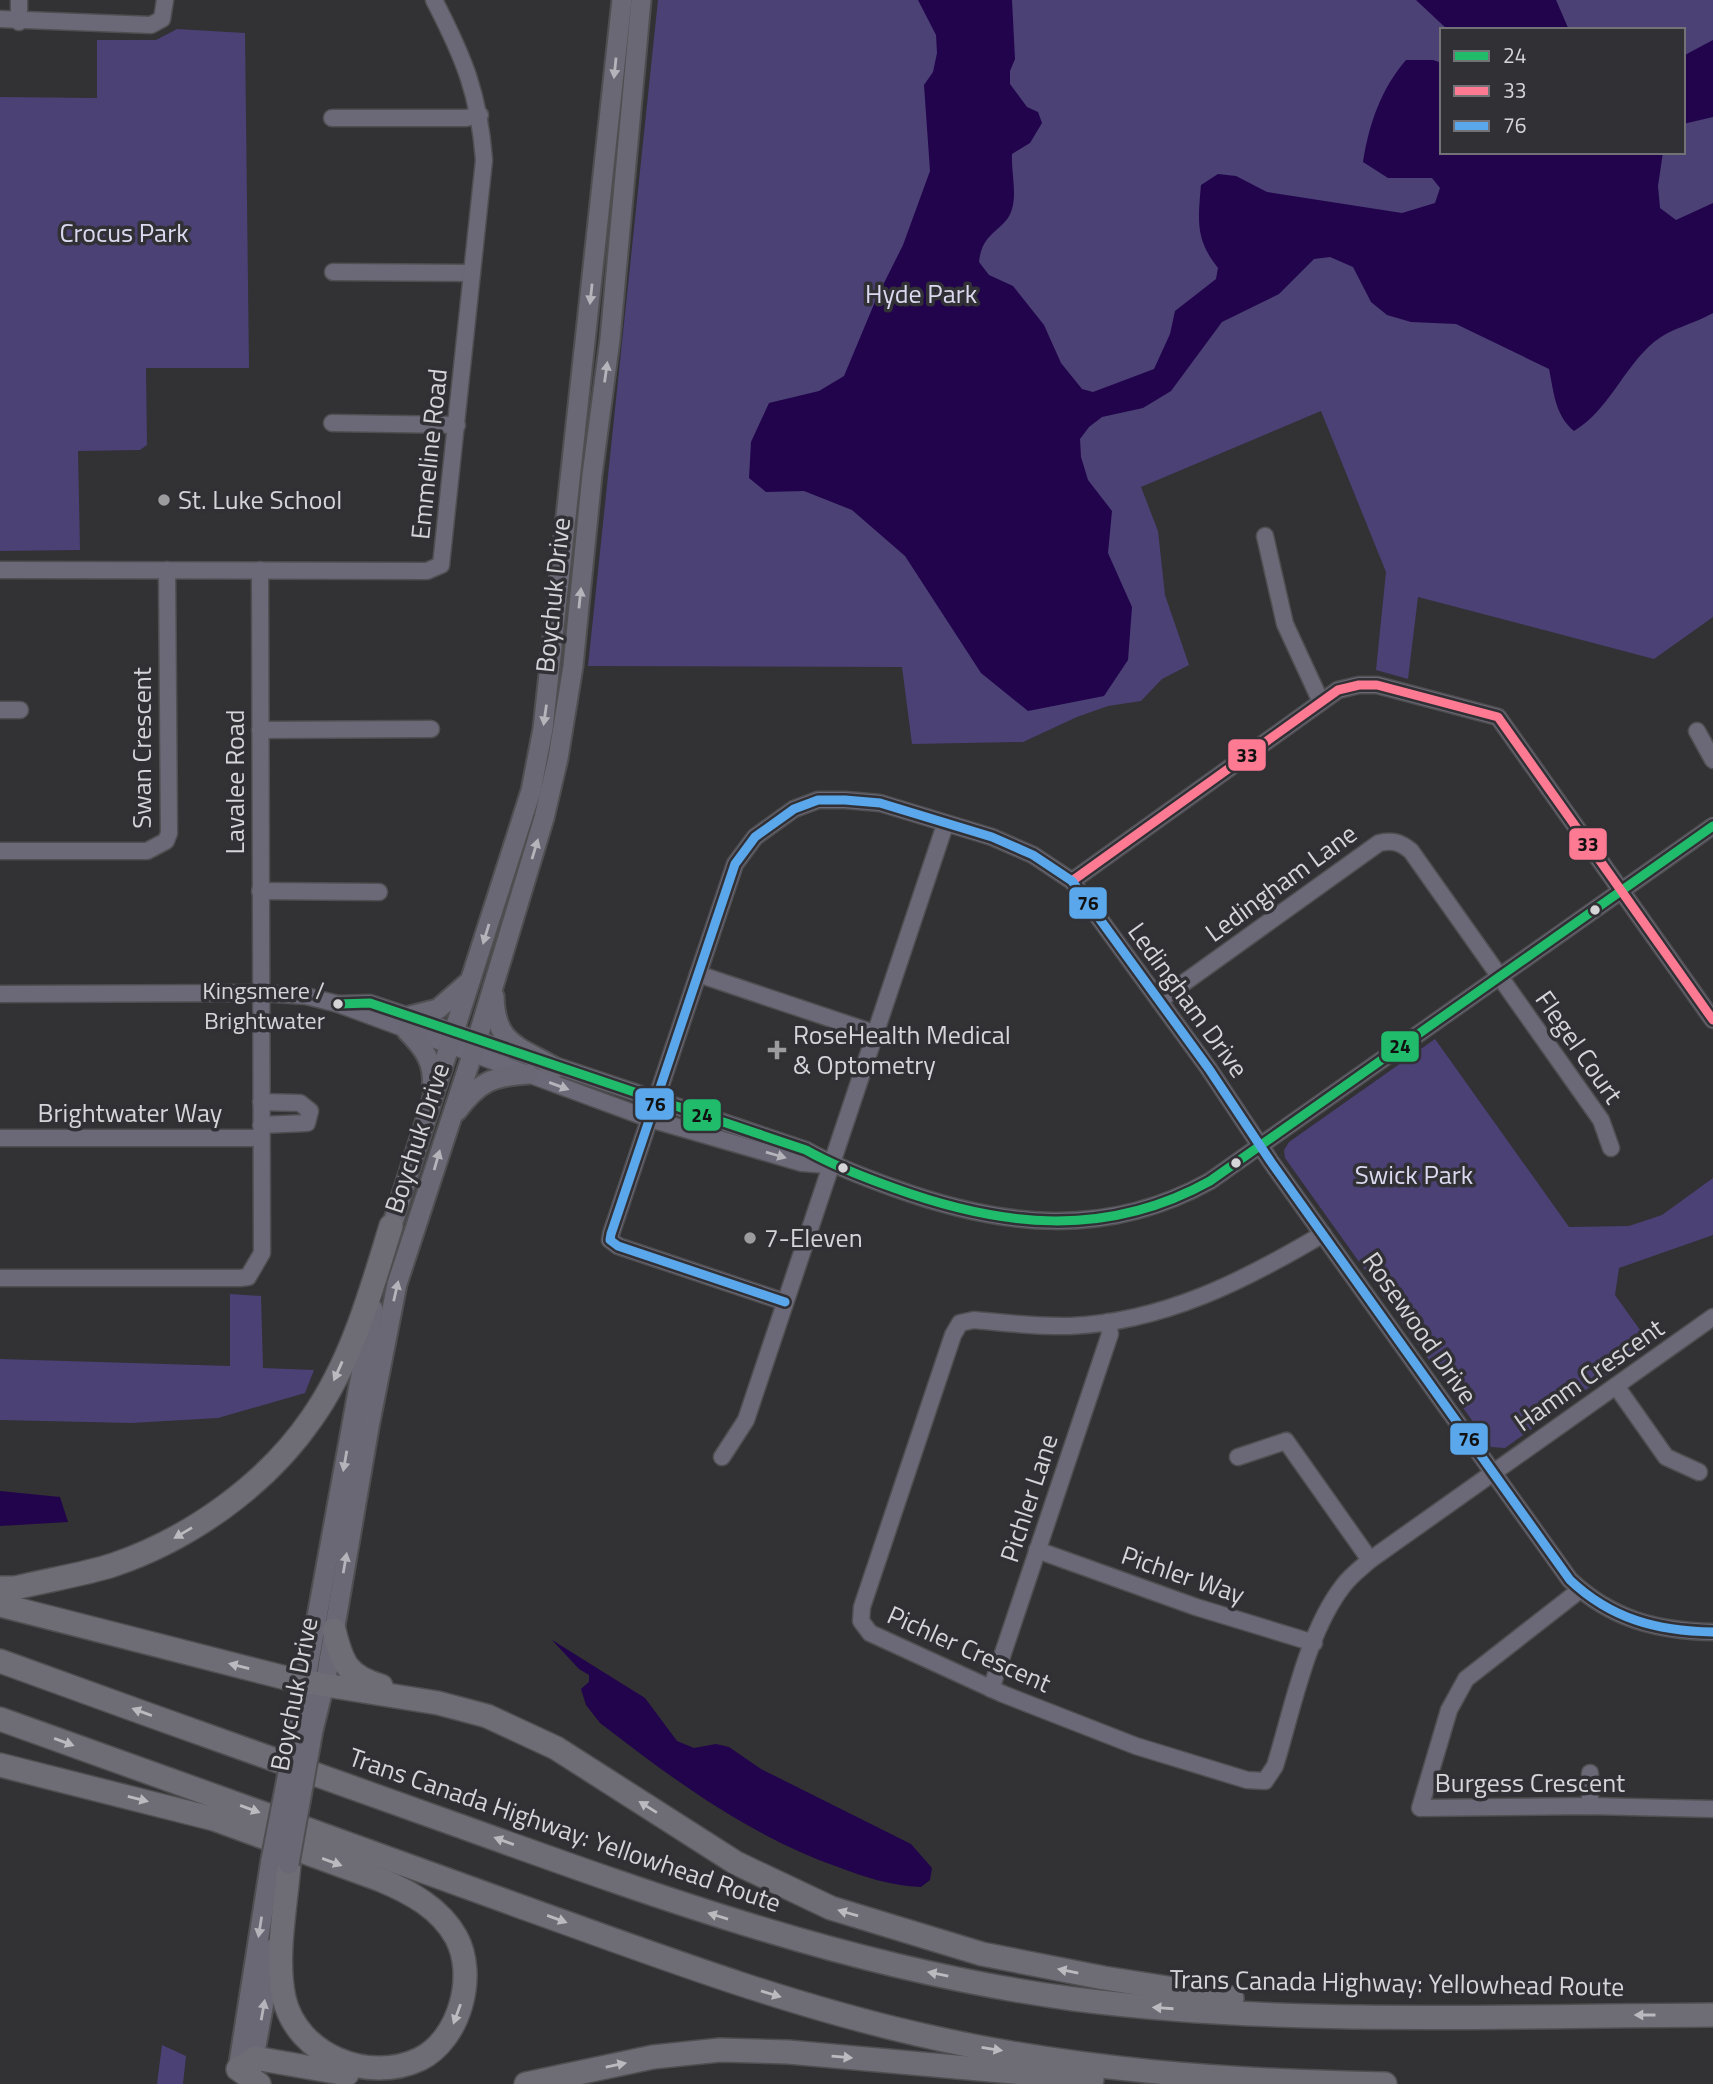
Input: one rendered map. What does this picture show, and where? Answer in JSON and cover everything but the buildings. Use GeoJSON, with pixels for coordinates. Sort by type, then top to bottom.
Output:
{"type":"FeatureCollection","features":[{"type":"Feature","properties":{"kind":"highway"},"geometry":{"type":"LineString","coordinates":[[0,1588],[15,1588],[112,1565],[180,1536],[241,1494],[291,1444],[329,1389],[366,1309],[391,1226]]}},
{"type":"Feature","properties":{"kind":"highway"},"geometry":{"type":"LineString","coordinates":[[0,1605],[315,1684],[438,1703]]}},
{"type":"Feature","properties":{"kind":"highway"},"geometry":{"type":"LineString","coordinates":[[334,1630],[347,1668],[357,1676],[487,1716],[536,1738],[736,1863],[831,1908],[994,1956],[1203,1994],[1269,2003],[1476,2016]]}},
{"type":"Feature","properties":{"kind":"highway","name":"Trans Canada Highway: Yellowhead Route"},"geometry":{"type":"LineString","coordinates":[[0,1661],[667,1900],[831,1948],[925,1971],[1073,1999],[1281,2014],[1713,2015]]}},
{"type":"Feature","properties":{"kind":"highway"},"geometry":{"type":"LineString","coordinates":[[0,1719],[706,1973],[856,2019],[932,2038],[1083,2064],[1181,2076],[1385,2084]]}},
{"type":"Feature","properties":{"kind":"highway"},"geometry":{"type":"LineString","coordinates":[[0,1765],[214,1819],[381,1880],[407,1891],[428,1905],[455,1935],[462,1952],[464,1988],[459,2011],[451,2029],[420,2060],[398,2073],[378,2077],[248,2076]]}},
{"type":"Feature","properties":{"kind":"highway"},"geometry":{"type":"LineString","coordinates":[[280,1862],[281,1979],[292,2020],[303,2037],[330,2058],[358,2066],[378,2068],[420,2060]]}},
{"type":"Feature","properties":{"kind":"highway"},"geometry":{"type":"LineString","coordinates":[[526,2084],[653,2057],[720,2050],[788,2052],[1146,2084]]}},
{"type":"Feature","properties":{"kind":"main road","name":"Boychuk Drive"},"geometry":{"type":"LineString","coordinates":[[248,2076],[280,1862],[315,1684],[370,1324],[391,1226],[531,791],[543,729],[622,0]]}},
{"type":"Feature","properties":{"kind":"main road","name":"Boychuk Drive"},"geometry":{"type":"LineString","coordinates":[[315,1684],[334,1630],[397,1284],[494,985],[544,818],[573,666],[592,475],[610,339],[642,0]]}},
{"type":"Feature","properties":{"kind":"main road"},"geometry":{"type":"LineString","coordinates":[[426,1119],[432,1067],[425,1050],[408,1024],[438,1009],[473,978]]}},
{"type":"Feature","properties":{"kind":"main road"},"geometry":{"type":"LineString","coordinates":[[494,985],[498,1029],[506,1039],[556,1068]]}},
{"type":"Feature","properties":{"kind":"main road"},"geometry":{"type":"LineString","coordinates":[[448,1123],[468,1097],[484,1083],[499,1075],[528,1074]]}},
{"type":"Feature","properties":{"kind":"street"},"geometry":{"type":"LineString","coordinates":[[19,0],[19,22]]}},
{"type":"Feature","properties":{"kind":"street"},"geometry":{"type":"LineString","coordinates":[[0,19],[19,22],[152,24],[162,19],[164,0]]}},
{"type":"Feature","properties":{"kind":"street","name":"Emmeline Road"},"geometry":{"type":"LineString","coordinates":[[0,570],[427,571],[441,565],[445,548],[484,160],[480,115],[470,73],[434,0]]}},
{"type":"Feature","properties":{"kind":"street"},"geometry":{"type":"LineString","coordinates":[[332,118],[466,118],[480,115]]}},
{"type":"Feature","properties":{"kind":"street"},"geometry":{"type":"LineString","coordinates":[[333,272],[472,273]]}},
{"type":"Feature","properties":{"kind":"street"},"geometry":{"type":"LineString","coordinates":[[332,424],[457,425]]}},
{"type":"Feature","properties":{"kind":"street"},"geometry":{"type":"LineString","coordinates":[[1265,536],[1285,624],[1321,702]]}},
{"type":"Feature","properties":{"kind":"street","name":"Swan Crescent"},"geometry":{"type":"LineString","coordinates":[[0,850],[147,851],[166,841],[169,833],[167,570]]}},
{"type":"Feature","properties":{"kind":"street","name":"Lavalee Road"},"geometry":{"type":"LineString","coordinates":[[0,1278],[248,1277],[262,1253],[260,570]]}},
{"type":"Feature","properties":{"kind":"street"},"geometry":{"type":"LineString","coordinates":[[1072,881],[1338,690],[1352,686],[1377,685],[1498,717],[1713,1020]]}},
{"type":"Feature","properties":{"kind":"street"},"geometry":{"type":"LineString","coordinates":[[0,710],[20,710]]}},
{"type":"Feature","properties":{"kind":"street"},"geometry":{"type":"LineString","coordinates":[[260,730],[431,729]]}},
{"type":"Feature","properties":{"kind":"street"},"geometry":{"type":"LineString","coordinates":[[1697,731],[1713,761]]}},
{"type":"Feature","properties":{"kind":"street","name":"Ledingham Drive"},"geometry":{"type":"LineString","coordinates":[[785,1302],[631,1251],[610,1240],[735,864],[755,837],[774,820],[818,800],[880,803],[944,825],[992,837],[1033,855],[1072,881],[1160,1000],[1262,1147]]}},
{"type":"Feature","properties":{"kind":"street"},"geometry":{"type":"LineString","coordinates":[[722,1457],[746,1420],[944,825]]}},
{"type":"Feature","properties":{"kind":"street"},"geometry":{"type":"LineString","coordinates":[[474,1048],[556,1068],[655,1100],[806,1150],[831,1165],[936,1203],[983,1216],[1032,1221],[1080,1220],[1128,1212],[1185,1195],[1262,1147],[1426,1027],[1713,826]]}},
{"type":"Feature","properties":{"kind":"street","name":"Ledingham Lane"},"geometry":{"type":"LineString","coordinates":[[1160,1000],[1379,843],[1391,841],[1402,844],[1411,851],[1500,977]]}},
{"type":"Feature","properties":{"kind":"street"},"geometry":{"type":"LineString","coordinates":[[260,891],[379,892]]}},
{"type":"Feature","properties":{"kind":"street"},"geometry":{"type":"LineString","coordinates":[[698,974],[874,1033]]}},
{"type":"Feature","properties":{"kind":"street","name":"Flegel Court"},"geometry":{"type":"LineString","coordinates":[[1500,977],[1601,1120],[1611,1148]]}},
{"type":"Feature","properties":{"kind":"street"},"geometry":{"type":"LineString","coordinates":[[0,994],[261,993],[306,996],[453,1039],[528,1074],[650,1119],[802,1163],[831,1165]]}},
{"type":"Feature","properties":{"kind":"street","name":"Brightwater Way"},"geometry":{"type":"LineString","coordinates":[[0,1138],[261,1131],[307,1123],[310,1111],[300,1103],[261,1102]]}},
{"type":"Feature","properties":{"kind":"street","name":"Rosewood Drive"},"geometry":{"type":"LineString","coordinates":[[1262,1147],[1570,1580],[1615,1614],[1644,1626],[1713,1632]]}},
{"type":"Feature","properties":{"kind":"street","name":"Pichler Crescent"},"geometry":{"type":"LineString","coordinates":[[1323,1234],[1261,1271],[1191,1303],[1108,1322],[1070,1326],[974,1320],[960,1323],[953,1335],[862,1607],[861,1621],[870,1633],[991,1689],[1136,1746],[1247,1780],[1265,1781],[1275,1766],[1314,1643],[1328,1608],[1344,1585],[1370,1560],[1493,1473]]}},
{"type":"Feature","properties":{"kind":"street","name":"Hamm Crescent"},"geometry":{"type":"LineString","coordinates":[[1493,1473],[1713,1317]]}},
{"type":"Feature","properties":{"kind":"street","name":"Pichler Lane"},"geometry":{"type":"LineString","coordinates":[[991,1689],[1110,1334],[1108,1322]]}},
{"type":"Feature","properties":{"kind":"street"},"geometry":{"type":"LineString","coordinates":[[1616,1386],[1666,1457],[1699,1472]]}},
{"type":"Feature","properties":{"kind":"street"},"geometry":{"type":"LineString","coordinates":[[1238,1457],[1286,1441],[1370,1560]]}},
{"type":"Feature","properties":{"kind":"street","name":"Pichler Way"},"geometry":{"type":"LineString","coordinates":[[1037,1550],[1196,1607],[1314,1643]]}},
{"type":"Feature","properties":{"kind":"street","name":"Burgess Crescent"},"geometry":{"type":"LineString","coordinates":[[1580,1590],[1494,1654],[1466,1679],[1449,1710],[1420,1808],[1590,1806],[1713,1809]]}},
{"type":"Feature","properties":{"kind":"street"},"geometry":{"type":"LineString","coordinates":[[1590,1773],[1590,1806]]}},
{"type":"Feature","properties":{"kind":"green space","name":"Hyde Park"},"geometry":{"type":"Polygon","coordinates":[[[658,0],[1713,0],[1713,617],[1654,659],[1418,597],[1408,679],[1376,670],[1386,572],[1321,411],[1141,487],[1158,531],[1165,595],[1189,665],[1162,679],[1141,701],[1108,706],[1023,742],[912,744],[902,667],[588,666],[658,0]]]}},
{"type":"Feature","properties":{"kind":"green space","name":"Crocus Park"},"geometry":{"type":"Polygon","coordinates":[[[177,29],[245,33],[249,368],[146,368],[147,445],[140,450],[78,451],[80,550],[0,551],[0,97],[97,98],[97,40],[156,40],[177,29]]]}},
{"type":"Feature","properties":{"kind":"green space","name":"Swick Park"},"geometry":{"type":"Polygon","coordinates":[[[1435,1039],[1569,1227],[1629,1226],[1662,1215],[1713,1178],[1713,1235],[1619,1268],[1615,1295],[1650,1344],[1505,1448],[1491,1447],[1285,1158],[1284,1150],[1289,1142],[1435,1039]]]}},
{"type":"Feature","properties":{"kind":"green space"},"geometry":{"type":"Polygon","coordinates":[[[230,1294],[261,1296],[263,1368],[314,1370],[305,1393],[218,1418],[131,1423],[0,1420],[0,1359],[230,1366],[230,1294]]]}},
{"type":"Feature","properties":{"kind":"green space"},"geometry":{"type":"Polygon","coordinates":[[[162,2045],[186,2056],[183,2084],[157,2084],[162,2045]]]}},
{"type":"Feature","properties":{"kind":"shaded area"},"geometry":{"type":"Polygon","coordinates":[[[918,0],[1012,0],[1015,59],[1010,71],[1010,84],[1027,107],[1038,112],[1042,123],[1030,143],[1012,154],[1012,209],[1005,222],[985,243],[979,262],[989,275],[1013,286],[1044,325],[1061,363],[1082,389],[1093,392],[1154,369],[1170,334],[1175,311],[1216,279],[1218,268],[1205,248],[1199,209],[1201,185],[1218,174],[1236,176],[1267,192],[1402,213],[1435,203],[1440,188],[1432,178],[1388,178],[1363,162],[1377,108],[1406,60],[1440,62],[1440,154],[1663,154],[1658,186],[1660,208],[1676,220],[1713,203],[1713,313],[1654,342],[1633,364],[1597,412],[1574,431],[1559,411],[1549,369],[1456,324],[1411,322],[1387,315],[1371,302],[1353,267],[1330,257],[1314,259],[1279,294],[1222,322],[1171,391],[1143,408],[1102,417],[1089,427],[1080,439],[1081,457],[1088,480],[1112,511],[1108,553],[1132,607],[1128,660],[1104,696],[1028,711],[981,673],[905,556],[852,510],[804,491],[766,492],[749,478],[751,442],[769,403],[819,391],[844,376],[877,297],[903,245],[930,171],[924,85],[933,72],[937,53],[936,35],[918,0]]]}},
{"type":"Feature","properties":{"kind":"shaded area"},"geometry":{"type":"Polygon","coordinates":[[[1416,0],[1556,0],[1568,28],[1446,28],[1416,0]]]}},
{"type":"Feature","properties":{"kind":"shaded area"},"geometry":{"type":"Polygon","coordinates":[[[1713,40],[1713,117],[1685,124],[1685,55],[1713,40]]]}},
{"type":"Feature","properties":{"kind":"shaded area"},"geometry":{"type":"Polygon","coordinates":[[[0,1491],[60,1497],[68,1522],[0,1526],[0,1491]]]}},
{"type":"Feature","properties":{"kind":"shaded area"},"geometry":{"type":"Polygon","coordinates":[[[552,1640],[645,1698],[677,1741],[694,1748],[716,1744],[729,1747],[761,1769],[911,1844],[932,1868],[930,1880],[921,1887],[889,1883],[858,1874],[773,1839],[713,1804],[600,1723],[586,1705],[581,1689],[589,1682],[589,1675],[579,1669],[552,1640]]]}},
{"type":"Feature","properties":{"kind":"transit line","name":"33"},"geometry":{"type":"LineString","coordinates":[[1072,881],[1338,690],[1359,685],[1377,685],[1498,717],[1713,1020]]}},
{"type":"Feature","properties":{"kind":"transit line","name":"76"},"geometry":{"type":"LineString","coordinates":[[785,1302],[618,1246],[610,1240],[611,1234],[735,864],[755,837],[794,809],[818,800],[880,803],[992,837],[1033,855],[1072,881],[1209,1069],[1271,1162],[1570,1580],[1602,1604],[1636,1620],[1673,1629],[1713,1632]]}},
{"type":"Feature","properties":{"kind":"transit line","name":"24"},"geometry":{"type":"LineString","coordinates":[[338,1004],[370,1003],[806,1150],[860,1175],[934,1201],[974,1212],[1014,1218],[1053,1221],[1093,1219],[1132,1212],[1171,1200],[1210,1181],[1713,826]]}},
{"type":"Feature","properties":{"kind":"place","name":"St. Luke School"},"geometry":{"type":"Point","coordinates":[164,500]}},
{"type":"Feature","properties":{"kind":"place","name":"Kingsmere / Brightwater"},"geometry":{"type":"Point","coordinates":[338,1004]}},
{"type":"Feature","properties":{"kind":"place","name":"RoseHealth Medical & Optometry"},"geometry":{"type":"Point","coordinates":[777,1050]}},
{"type":"Feature","properties":{"kind":"place","name":"7-Eleven"},"geometry":{"type":"Point","coordinates":[750,1238]}}]}
